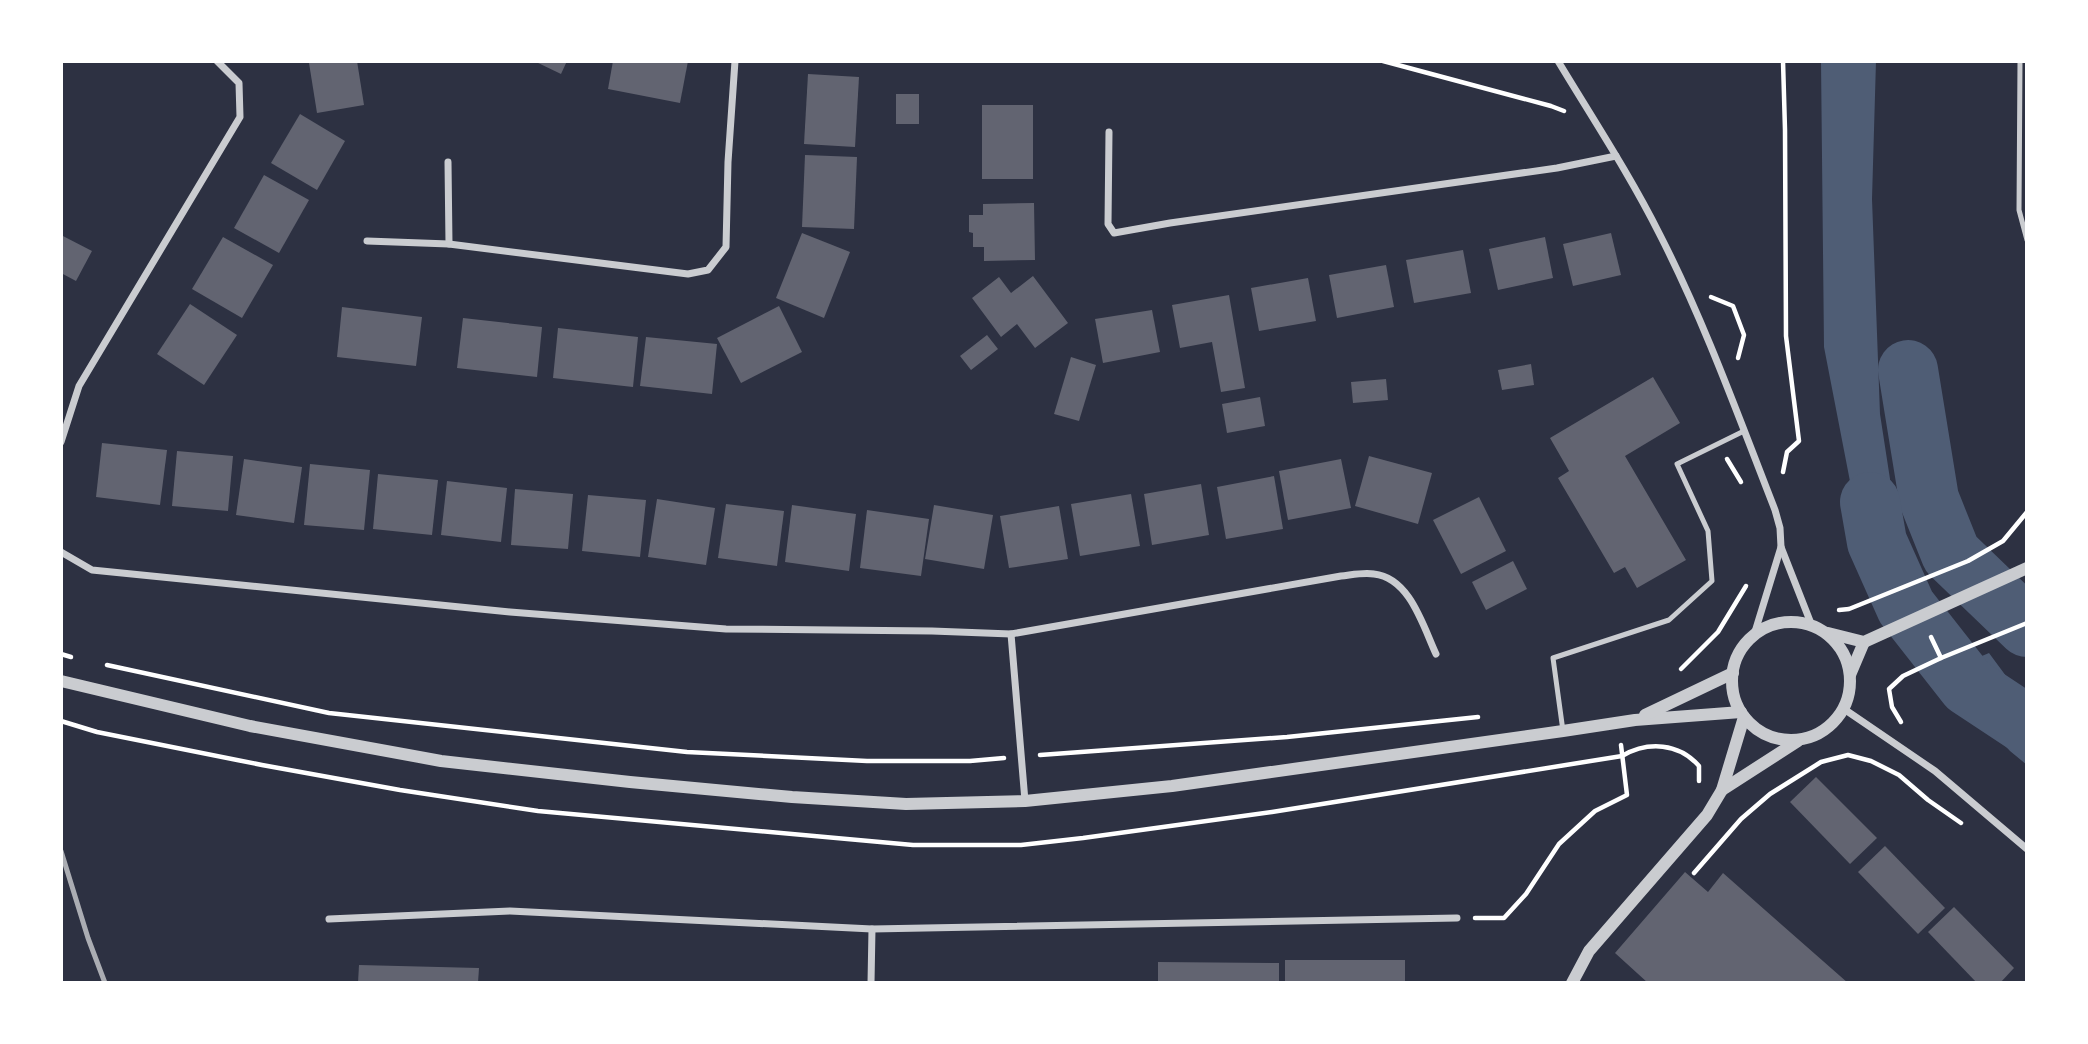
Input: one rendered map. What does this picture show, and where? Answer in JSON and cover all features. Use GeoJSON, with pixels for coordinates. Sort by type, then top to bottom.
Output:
{"type":"FeatureCollection","features":[{"type":"Feature","properties":{"kind":"street"},"geometry":{"type":"LineString","coordinates":[[61,442],[79,386],[240,117],[239,83],[217,61]]}},
{"type":"Feature","properties":{"kind":"street"},"geometry":{"type":"LineString","coordinates":[[367,241],[449,244],[688,274],[708,270],[726,247],[728,162],[735,61]]}},
{"type":"Feature","properties":{"kind":"street"},"geometry":{"type":"LineString","coordinates":[[1558,61],[1616,156],[1660,236],[1697,317],[1775,510],[1781,547],[1754,635]]}},
{"type":"Feature","properties":{"kind":"street"},"geometry":{"type":"LineString","coordinates":[[1109,132],[1108,224],[1114,233],[1184,220],[1557,168],[1616,156]]}},
{"type":"Feature","properties":{"kind":"street"},"geometry":{"type":"LineString","coordinates":[[448,162],[449,244]]}},
{"type":"Feature","properties":{"kind":"street"},"geometry":{"type":"LineString","coordinates":[[1722,790],[1798,740],[1816,735],[1832,724],[1844,709],[1849,694],[1848,663],[1841,649],[1818,629],[1781,547]]}},
{"type":"Feature","properties":{"kind":"street"},"geometry":{"type":"LineString","coordinates":[[61,552],[92,570],[510,612],[726,629],[932,631],[1012,635],[1341,576],[1374,573],[1394,580],[1408,596],[1436,654]]}},
{"type":"Feature","properties":{"kind":"street"},"geometry":{"type":"LineString","coordinates":[[1798,740],[1779,739],[1761,732],[1743,715],[1735,701],[1732,683],[1735,665],[1742,649],[1754,635],[1770,626],[1788,622],[1803,623],[1864,642],[2027,568]]}},
{"type":"Feature","properties":{"kind":"street"},"geometry":{"type":"LineString","coordinates":[[1012,635],[1025,801]]}},
{"type":"Feature","properties":{"kind":"street"},"geometry":{"type":"LineString","coordinates":[[1850,675],[1864,642]]}},
{"type":"Feature","properties":{"kind":"street"},"geometry":{"type":"LineString","coordinates":[[1635,720],[1733,673]]}},
{"type":"Feature","properties":{"kind":"street"},"geometry":{"type":"LineString","coordinates":[[61,681],[250,726],[441,761],[630,782],[906,804],[1025,801],[1172,786],[1618,722],[1743,715]]}},
{"type":"Feature","properties":{"kind":"street"},"geometry":{"type":"LineString","coordinates":[[1844,709],[1934,771],[2027,849]]}},
{"type":"Feature","properties":{"kind":"street"},"geometry":{"type":"LineString","coordinates":[[1572,983],[1590,951],[1707,815],[1722,790],[1743,715]]}},
{"type":"Feature","properties":{"kind":"street"},"geometry":{"type":"LineString","coordinates":[[329,919],[510,911],[872,929],[1457,918]]}},
{"type":"Feature","properties":{"kind":"street"},"geometry":{"type":"LineString","coordinates":[[871,983],[872,929]]}},
{"type":"Feature","properties":{"kind":"lane"},"geometry":{"type":"LineString","coordinates":[[2020,61],[2019,210],[2027,240]]}},
{"type":"Feature","properties":{"kind":"lane"},"geometry":{"type":"LineString","coordinates":[[1563,731],[1553,658],[1668,620],[1712,581],[1708,531],[1677,464],[1744,431]]}},
{"type":"Feature","properties":{"kind":"path"},"geometry":{"type":"LineString","coordinates":[[1383,61],[1551,106],[1597,125]]}},
{"type":"Feature","properties":{"kind":"path"},"geometry":{"type":"LineString","coordinates":[[1783,61],[1786,336],[1799,441],[1787,452],[1783,473]]}},
{"type":"Feature","properties":{"kind":"path"},"geometry":{"type":"LineString","coordinates":[[1854,607],[1968,561],[2003,541],[2025,514]]}},
{"type":"Feature","properties":{"kind":"path"},"geometry":{"type":"LineString","coordinates":[[1676,673],[1718,632],[1748,580]]}},
{"type":"Feature","properties":{"kind":"path"},"geometry":{"type":"LineString","coordinates":[[1889,689],[1903,677],[2027,623]]}},
{"type":"Feature","properties":{"kind":"path"},"geometry":{"type":"LineString","coordinates":[[61,654],[73,657]]}},
{"type":"Feature","properties":{"kind":"path"},"geometry":{"type":"LineString","coordinates":[[97,663],[328,713],[687,752],[867,761],[970,761],[1287,737],[1478,717]]}},
{"type":"Feature","properties":{"kind":"path"},"geometry":{"type":"LineString","coordinates":[[1457,918],[1504,918],[1526,894],[1559,844],[1595,811],[1627,796],[1618,722]]}},
{"type":"Feature","properties":{"kind":"path"},"geometry":{"type":"LineString","coordinates":[[1622,756],[1634,750],[1657,746],[1676,749],[1691,757],[1699,766],[1698,783]]}},
{"type":"Feature","properties":{"kind":"path"},"geometry":{"type":"LineString","coordinates":[[1694,873],[1741,819],[1770,794],[1821,762],[1848,755],[1871,761],[1899,775],[1961,823]]}},
{"type":"Feature","properties":{"kind":"water"},"geometry":{"type":"Polygon","coordinates":[[[1821,61],[1876,61],[1872,199],[1880,414],[1894,505],[1914,572],[1878,588],[1866,564],[1824,347],[1821,61]]]}},
{"type":"Feature","properties":{"kind":"water"},"geometry":{"type":"Polygon","coordinates":[[[1989,653],[2027,698],[2027,765],[2010,751],[1939,674],[1989,653]]]}},
{"type":"Feature","properties":{"kind":"building"},"geometry":{"type":"Polygon","coordinates":[[[357,61],[364,105],[317,113],[309,63],[357,61]]]}},
{"type":"Feature","properties":{"kind":"building"},"geometry":{"type":"Polygon","coordinates":[[[534,61],[567,61],[561,74],[534,61]]]}},
{"type":"Feature","properties":{"kind":"building"},"geometry":{"type":"Polygon","coordinates":[[[613,61],[688,61],[680,103],[608,89],[613,61]]]}},
{"type":"Feature","properties":{"kind":"building"},"geometry":{"type":"Polygon","coordinates":[[[808,74],[859,77],[855,147],[804,144],[808,74]]]}},
{"type":"Feature","properties":{"kind":"building"},"geometry":{"type":"Polygon","coordinates":[[[896,94],[919,94],[919,124],[896,124],[896,94]]]}},
{"type":"Feature","properties":{"kind":"building"},"geometry":{"type":"Polygon","coordinates":[[[982,105],[1033,105],[1033,179],[982,179],[982,105]]]}},
{"type":"Feature","properties":{"kind":"building"},"geometry":{"type":"Polygon","coordinates":[[[300,114],[345,141],[317,190],[271,163],[300,114]]]}},
{"type":"Feature","properties":{"kind":"building"},"geometry":{"type":"Polygon","coordinates":[[[805,155],[857,157],[854,229],[802,227],[805,155]]]}},
{"type":"Feature","properties":{"kind":"building"},"geometry":{"type":"Polygon","coordinates":[[[264,175],[309,200],[279,253],[234,228],[264,175]]]}},
{"type":"Feature","properties":{"kind":"building"},"geometry":{"type":"Polygon","coordinates":[[[1034,203],[1035,260],[984,261],[984,247],[973,247],[973,233],[969,232],[969,215],[983,215],[983,204],[1034,203]]]}},
{"type":"Feature","properties":{"kind":"building"},"geometry":{"type":"Polygon","coordinates":[[[802,233],[850,252],[824,318],[776,298],[802,233]]]}},
{"type":"Feature","properties":{"kind":"building"},"geometry":{"type":"Polygon","coordinates":[[[1611,233],[1621,275],[1573,286],[1563,244],[1611,233]]]}},
{"type":"Feature","properties":{"kind":"building"},"geometry":{"type":"Polygon","coordinates":[[[61,235],[92,251],[76,281],[61,273],[61,235]]]}},
{"type":"Feature","properties":{"kind":"building"},"geometry":{"type":"Polygon","coordinates":[[[223,237],[273,265],[242,318],[192,289],[223,237]]]}},
{"type":"Feature","properties":{"kind":"building"},"geometry":{"type":"Polygon","coordinates":[[[1545,237],[1553,278],[1498,290],[1489,249],[1545,237]]]}},
{"type":"Feature","properties":{"kind":"building"},"geometry":{"type":"Polygon","coordinates":[[[1463,250],[1471,293],[1414,303],[1406,260],[1463,250]]]}},
{"type":"Feature","properties":{"kind":"building"},"geometry":{"type":"Polygon","coordinates":[[[1386,265],[1394,307],[1337,318],[1329,275],[1386,265]]]}},
{"type":"Feature","properties":{"kind":"building"},"geometry":{"type":"Polygon","coordinates":[[[1033,276],[1068,323],[1035,348],[1017,324],[1001,337],[972,298],[999,277],[1011,293],[1033,276]]]}},
{"type":"Feature","properties":{"kind":"building"},"geometry":{"type":"Polygon","coordinates":[[[1308,278],[1316,321],[1259,331],[1251,288],[1308,278]]]}},
{"type":"Feature","properties":{"kind":"building"},"geometry":{"type":"Polygon","coordinates":[[[1229,295],[1245,388],[1221,392],[1212,342],[1180,348],[1172,305],[1229,295]]]}},
{"type":"Feature","properties":{"kind":"building"},"geometry":{"type":"Polygon","coordinates":[[[190,304],[237,335],[204,385],[157,354],[190,304]]]}},
{"type":"Feature","properties":{"kind":"building"},"geometry":{"type":"Polygon","coordinates":[[[779,306],[802,352],[741,383],[717,338],[779,306]]]}},
{"type":"Feature","properties":{"kind":"building"},"geometry":{"type":"Polygon","coordinates":[[[342,307],[422,317],[416,366],[337,357],[342,307]]]}},
{"type":"Feature","properties":{"kind":"building"},"geometry":{"type":"Polygon","coordinates":[[[1152,310],[1160,352],[1103,363],[1095,319],[1152,310]]]}},
{"type":"Feature","properties":{"kind":"building"},"geometry":{"type":"Polygon","coordinates":[[[463,318],[542,327],[537,377],[457,368],[463,318]]]}},
{"type":"Feature","properties":{"kind":"building"},"geometry":{"type":"Polygon","coordinates":[[[558,328],[638,337],[633,387],[553,378],[558,328]]]}},
{"type":"Feature","properties":{"kind":"building"},"geometry":{"type":"Polygon","coordinates":[[[987,335],[998,349],[971,370],[960,356],[987,335]]]}},
{"type":"Feature","properties":{"kind":"building"},"geometry":{"type":"Polygon","coordinates":[[[646,337],[717,344],[712,394],[640,386],[646,337]]]}},
{"type":"Feature","properties":{"kind":"building"},"geometry":{"type":"Polygon","coordinates":[[[1071,357],[1096,365],[1079,421],[1054,414],[1071,357]]]}},
{"type":"Feature","properties":{"kind":"building"},"geometry":{"type":"Polygon","coordinates":[[[1531,364],[1534,385],[1502,390],[1498,370],[1531,364]]]}},
{"type":"Feature","properties":{"kind":"building"},"geometry":{"type":"Polygon","coordinates":[[[1653,377],[1680,423],[1625,456],[1686,560],[1637,588],[1625,567],[1614,573],[1558,478],[1569,471],[1550,438],[1653,377]]]}},
{"type":"Feature","properties":{"kind":"building"},"geometry":{"type":"Polygon","coordinates":[[[1386,379],[1388,400],[1353,403],[1351,382],[1386,379]]]}},
{"type":"Feature","properties":{"kind":"building"},"geometry":{"type":"Polygon","coordinates":[[[1260,397],[1265,426],[1227,433],[1222,404],[1260,397]]]}},
{"type":"Feature","properties":{"kind":"building"},"geometry":{"type":"Polygon","coordinates":[[[102,443],[167,450],[160,505],[96,497],[102,443]]]}},
{"type":"Feature","properties":{"kind":"building"},"geometry":{"type":"Polygon","coordinates":[[[177,451],[233,456],[228,511],[172,506],[177,451]]]}},
{"type":"Feature","properties":{"kind":"building"},"geometry":{"type":"Polygon","coordinates":[[[1369,456],[1432,473],[1418,524],[1355,506],[1369,456]]]}},
{"type":"Feature","properties":{"kind":"building"},"geometry":{"type":"Polygon","coordinates":[[[244,459],[302,467],[294,523],[236,515],[244,459]]]}},
{"type":"Feature","properties":{"kind":"building"},"geometry":{"type":"Polygon","coordinates":[[[1341,459],[1351,508],[1288,520],[1279,471],[1341,459]]]}},
{"type":"Feature","properties":{"kind":"building"},"geometry":{"type":"Polygon","coordinates":[[[310,464],[370,470],[364,530],[304,525],[310,464]]]}},
{"type":"Feature","properties":{"kind":"building"},"geometry":{"type":"Polygon","coordinates":[[[378,474],[438,480],[432,535],[373,529],[378,474]]]}},
{"type":"Feature","properties":{"kind":"building"},"geometry":{"type":"Polygon","coordinates":[[[1274,476],[1283,529],[1226,539],[1217,487],[1274,476]]]}},
{"type":"Feature","properties":{"kind":"building"},"geometry":{"type":"Polygon","coordinates":[[[447,481],[507,488],[501,542],[441,535],[447,481]]]}},
{"type":"Feature","properties":{"kind":"building"},"geometry":{"type":"Polygon","coordinates":[[[1201,484],[1209,535],[1152,545],[1144,494],[1201,484]]]}},
{"type":"Feature","properties":{"kind":"building"},"geometry":{"type":"Polygon","coordinates":[[[515,489],[573,494],[568,549],[511,545],[515,489]]]}},
{"type":"Feature","properties":{"kind":"building"},"geometry":{"type":"Polygon","coordinates":[[[1131,494],[1140,546],[1080,556],[1071,504],[1131,494]]]}},
{"type":"Feature","properties":{"kind":"building"},"geometry":{"type":"Polygon","coordinates":[[[588,495],[646,500],[640,557],[582,551],[588,495]]]}},
{"type":"Feature","properties":{"kind":"building"},"geometry":{"type":"Polygon","coordinates":[[[1479,497],[1506,551],[1461,574],[1433,520],[1479,497]]]}},
{"type":"Feature","properties":{"kind":"building"},"geometry":{"type":"Polygon","coordinates":[[[657,499],[715,508],[706,565],[648,557],[657,499]]]}},
{"type":"Feature","properties":{"kind":"building"},"geometry":{"type":"Polygon","coordinates":[[[726,504],[784,511],[777,566],[718,558],[726,504]]]}},
{"type":"Feature","properties":{"kind":"building"},"geometry":{"type":"Polygon","coordinates":[[[792,505],[856,514],[849,571],[785,562],[792,505]]]}},
{"type":"Feature","properties":{"kind":"building"},"geometry":{"type":"Polygon","coordinates":[[[934,505],[993,515],[984,569],[925,559],[934,505]]]}},
{"type":"Feature","properties":{"kind":"building"},"geometry":{"type":"Polygon","coordinates":[[[1059,506],[1068,559],[1009,568],[1000,516],[1059,506]]]}},
{"type":"Feature","properties":{"kind":"building"},"geometry":{"type":"Polygon","coordinates":[[[867,510],[929,519],[921,576],[860,568],[867,510]]]}},
{"type":"Feature","properties":{"kind":"building"},"geometry":{"type":"Polygon","coordinates":[[[1513,561],[1527,589],[1486,610],[1472,582],[1513,561]]]}},
{"type":"Feature","properties":{"kind":"building"},"geometry":{"type":"Polygon","coordinates":[[[1816,777],[1877,838],[1850,864],[1790,802],[1816,777]]]}},
{"type":"Feature","properties":{"kind":"building"},"geometry":{"type":"Polygon","coordinates":[[[1885,846],[1945,908],[1918,934],[1858,872],[1885,846]]]}},
{"type":"Feature","properties":{"kind":"building"},"geometry":{"type":"Polygon","coordinates":[[[1685,872],[1708,892],[1723,873],[1848,983],[1648,983],[1615,953],[1685,872]]]}},
{"type":"Feature","properties":{"kind":"building"},"geometry":{"type":"Polygon","coordinates":[[[1954,907],[2014,968],[2000,983],[1977,983],[1928,932],[1954,907]]]}},
{"type":"Feature","properties":{"kind":"building"},"geometry":{"type":"Polygon","coordinates":[[[1285,960],[1405,960],[1405,983],[1285,983],[1285,960]]]}},
{"type":"Feature","properties":{"kind":"building"},"geometry":{"type":"Polygon","coordinates":[[[1158,962],[1279,963],[1279,983],[1158,983],[1158,962]]]}},
{"type":"Feature","properties":{"kind":"building"},"geometry":{"type":"Polygon","coordinates":[[[359,965],[479,968],[478,983],[358,983],[359,965]]]}},
{"type":"Feature","properties":{"kind":"waterway"},"geometry":{"type":"LineString","coordinates":[[1908,370],[1929,499],[1951,554],[2027,627]]}},
{"type":"Feature","properties":{"kind":"waterway"},"geometry":{"type":"LineString","coordinates":[[1870,502],[1877,542],[1906,607],[1968,686],[2027,725]]}},
{"type":"Feature","properties":{"kind":"railway"},"geometry":{"type":"LineString","coordinates":[[61,851],[105,983]]}}]}
